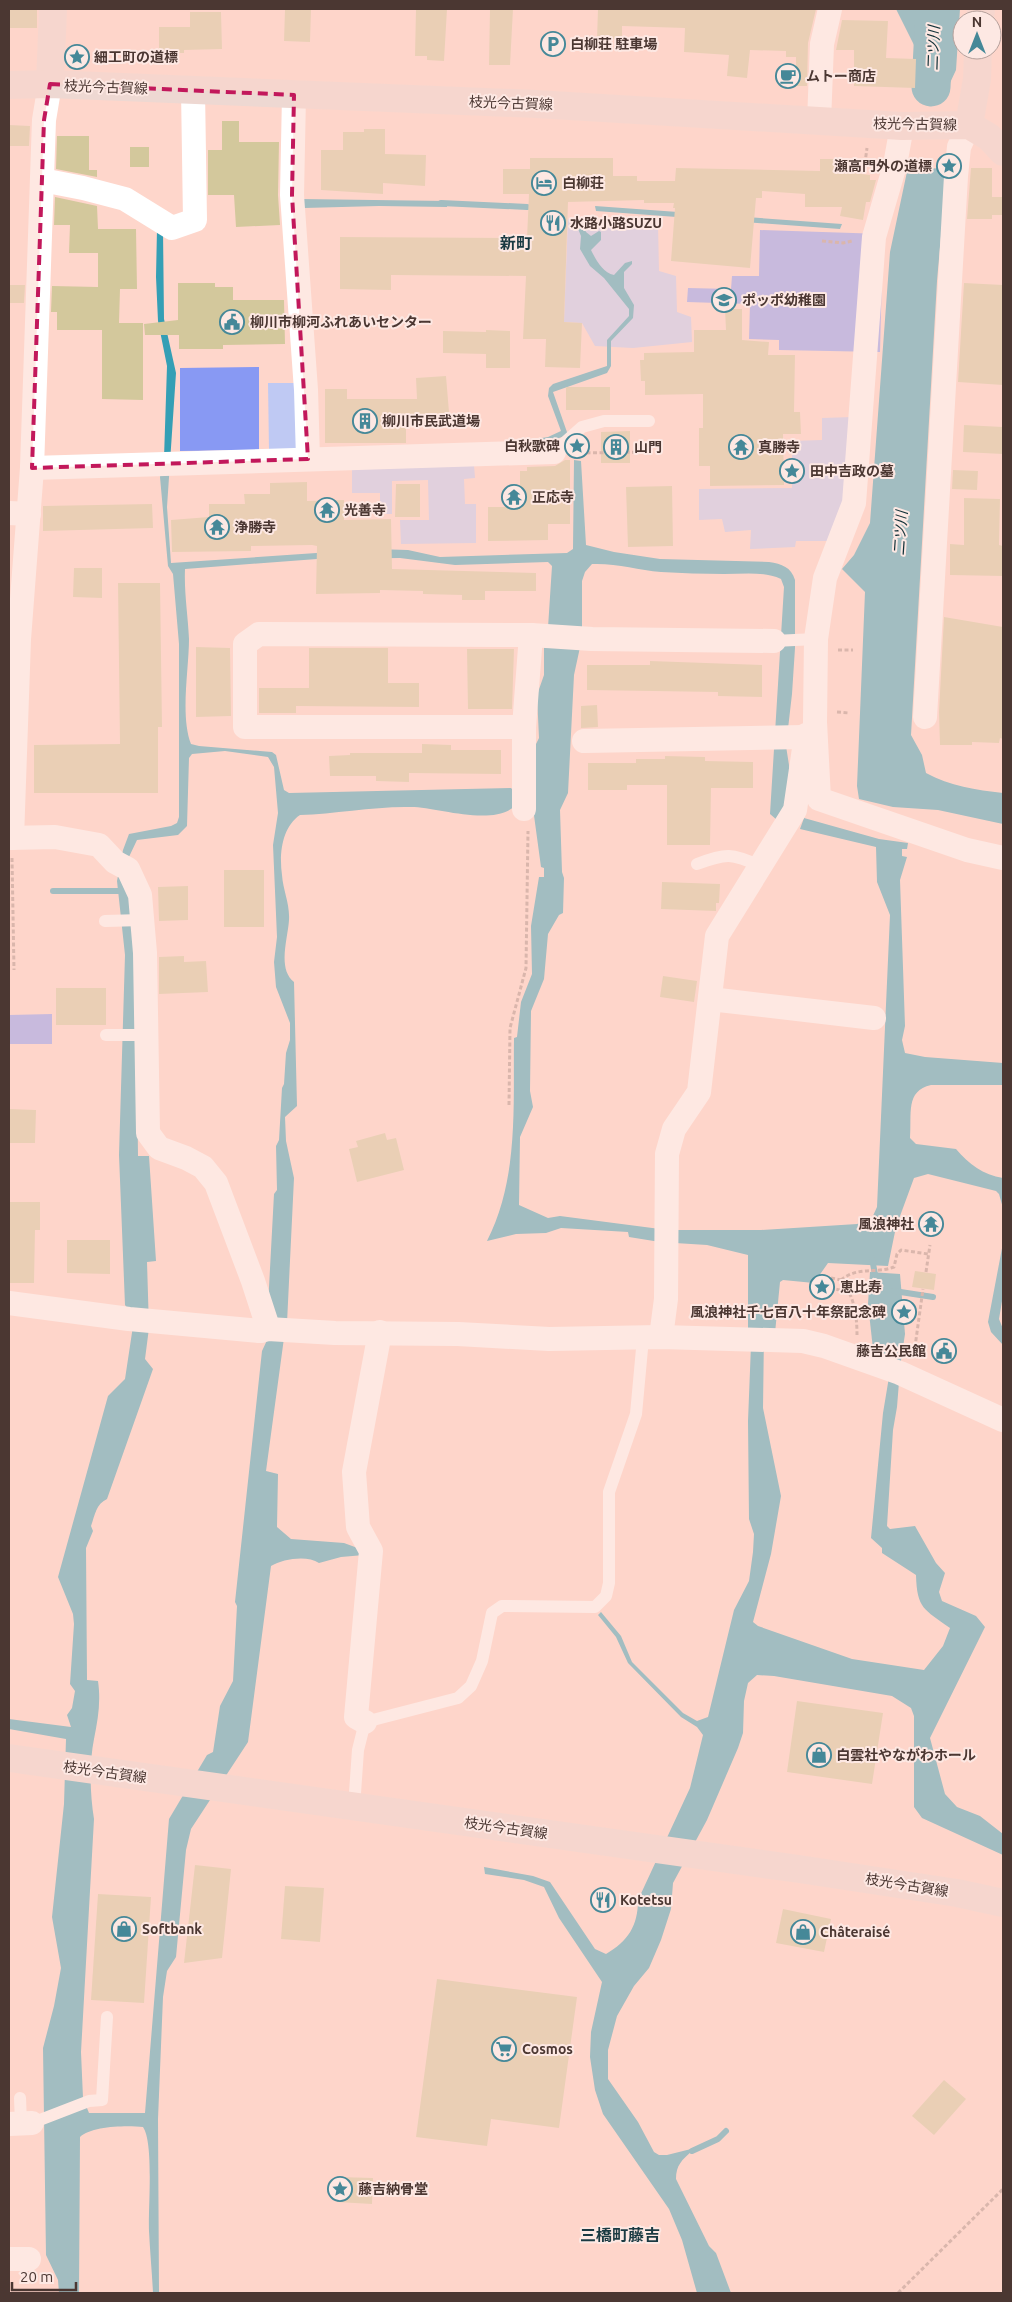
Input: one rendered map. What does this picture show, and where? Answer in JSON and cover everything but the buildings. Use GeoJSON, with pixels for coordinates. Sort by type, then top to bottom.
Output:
{"type":"FeatureCollection","features":[{"type":"Feature","properties":{"kind":"main road"},"geometry":{"type":"LineString","coordinates":[[50,84],[53,9]]}},
{"type":"Feature","properties":{"kind":"main road"},"geometry":{"type":"LineString","coordinates":[[969,125],[977,79],[978,60]]}},
{"type":"Feature","properties":{"kind":"main road","name":"枝光今古賀線"},"geometry":{"type":"LineString","coordinates":[[9,85],[50,84],[536,104],[902,126],[969,125],[989,137],[1003,152]]}},
{"type":"Feature","properties":{"kind":"main road","name":"枝光今古賀線"},"geometry":{"type":"LineString","coordinates":[[9,1758],[799,1869],[957,1893],[1003,1903]]}},
{"type":"Feature","properties":{"kind":"street"},"geometry":{"type":"LineString","coordinates":[[818,122],[822,44],[830,9]]}},
{"type":"Feature","properties":{"kind":"street"},"geometry":{"type":"LineString","coordinates":[[50,84],[44,120],[32,468],[19,513],[19,639],[10,838],[56,837],[98,845],[122,866],[140,895],[133,921],[146,953],[137,1034],[148,1133],[159,1148],[186,1158],[203,1167],[216,1183],[267,1324],[271,1330]]}},
{"type":"Feature","properties":{"kind":"street"},"geometry":{"type":"LineString","coordinates":[[42,180],[125,199],[172,228],[194,220],[193,90]]}},
{"type":"Feature","properties":{"kind":"street"},"geometry":{"type":"LineString","coordinates":[[294,95],[293,200],[306,390],[308,460]]}},
{"type":"Feature","properties":{"kind":"street"},"geometry":{"type":"LineString","coordinates":[[925,717],[956,176],[959,147],[969,125]]}},
{"type":"Feature","properties":{"kind":"street"},"geometry":{"type":"LineString","coordinates":[[652,1337],[666,1300],[668,1154],[674,1130],[700,1092],[717,936],[791,818],[825,578],[854,502],[874,236],[895,165],[902,126]]}},
{"type":"Feature","properties":{"kind":"street"},"geometry":{"type":"LineString","coordinates":[[32,468],[563,451]]}},
{"type":"Feature","properties":{"kind":"street"},"geometry":{"type":"LineString","coordinates":[[524,727],[245,727],[245,644],[258,634],[538,636],[774,641]]}},
{"type":"Feature","properties":{"kind":"street"},"geometry":{"type":"LineString","coordinates":[[524,799],[524,727],[538,636]]}},
{"type":"Feature","properties":{"kind":"street"},"geometry":{"type":"LineString","coordinates":[[584,742],[764,737],[804,732]]}},
{"type":"Feature","properties":{"kind":"street"},"geometry":{"type":"LineString","coordinates":[[804,732],[819,799],[967,850],[1003,858]]}},
{"type":"Feature","properties":{"kind":"street"},"geometry":{"type":"LineString","coordinates":[[710,999],[874,1018]]}},
{"type":"Feature","properties":{"kind":"street"},"geometry":{"type":"LineString","coordinates":[[9,1303],[140,1320],[271,1330],[335,1333],[380,1332],[549,1339],[652,1337],[803,1341],[903,1372],[1003,1420]]}},
{"type":"Feature","properties":{"kind":"street"},"geometry":{"type":"LineString","coordinates":[[365,1722],[356,1717],[371,1551],[358,1527],[354,1472],[380,1332]]}},
{"type":"Feature","properties":{"kind":"lane"},"geometry":{"type":"LineString","coordinates":[[563,451],[575,433],[582,427],[604,421],[649,421]]}},
{"type":"Feature","properties":{"kind":"lane"},"geometry":{"type":"LineString","coordinates":[[774,641],[816,643]]}},
{"type":"Feature","properties":{"kind":"lane"},"geometry":{"type":"LineString","coordinates":[[697,864],[721,855],[741,857],[760,866]]}},
{"type":"Feature","properties":{"kind":"lane"},"geometry":{"type":"LineString","coordinates":[[104,921],[133,921]]}},
{"type":"Feature","properties":{"kind":"lane"},"geometry":{"type":"LineString","coordinates":[[106,1034],[137,1034]]}},
{"type":"Feature","properties":{"kind":"lane"},"geometry":{"type":"LineString","coordinates":[[354,1807],[358,1750],[365,1722],[458,1698],[471,1686],[482,1661],[492,1613],[502,1606],[595,1607],[606,1596],[608,1582],[609,1492],[636,1414],[652,1337]]}},
{"type":"Feature","properties":{"kind":"lane"},"geometry":{"type":"LineString","coordinates":[[20,2098],[21,2123],[89,2101],[102,2100],[107,2018]]}},
{"type":"Feature","properties":{"kind":"path"},"geometry":{"type":"LineString","coordinates":[[864,170],[867,148]]}},
{"type":"Feature","properties":{"kind":"path"},"geometry":{"type":"LineString","coordinates":[[822,241],[843,243],[874,236]]}},
{"type":"Feature","properties":{"kind":"path"},"geometry":{"type":"LineString","coordinates":[[563,451],[645,452]]}},
{"type":"Feature","properties":{"kind":"path"},"geometry":{"type":"LineString","coordinates":[[816,643],[853,650]]}},
{"type":"Feature","properties":{"kind":"path"},"geometry":{"type":"LineString","coordinates":[[509,1105],[510,1028],[526,968],[529,816],[524,799]]}},
{"type":"Feature","properties":{"kind":"path"},"geometry":{"type":"LineString","coordinates":[[10,838],[14,970]]}},
{"type":"Feature","properties":{"kind":"path"},"geometry":{"type":"LineString","coordinates":[[926,1272],[930,1245]]}},
{"type":"Feature","properties":{"kind":"path"},"geometry":{"type":"LineString","coordinates":[[831,1278],[841,1280],[858,1270],[894,1268],[897,1254],[901,1250],[928,1254]]}},
{"type":"Feature","properties":{"kind":"path"},"geometry":{"type":"LineString","coordinates":[[841,1280],[849,1292],[857,1325],[855,1358]]}},
{"type":"Feature","properties":{"kind":"path"},"geometry":{"type":"LineString","coordinates":[[830,1288],[849,1292]]}},
{"type":"Feature","properties":{"kind":"path"},"geometry":{"type":"LineString","coordinates":[[903,1372],[923,1290]]}},
{"type":"Feature","properties":{"kind":"path"},"geometry":{"type":"LineString","coordinates":[[898,2293],[1003,2190]]}},
{"type":"Feature","properties":{"kind":"highlighted area"},"geometry":{"type":"Polygon","coordinates":[[[50,84],[294,95],[292,195],[308,459],[32,468],[44,120],[50,84]]]}},
{"type":"Feature","properties":{"kind":"shaded area"},"geometry":{"type":"Polygon","coordinates":[[[568,219],[658,224],[659,271],[676,276],[677,312],[691,317],[692,342],[633,348],[595,346],[582,323],[564,322],[568,219]]]}},
{"type":"Feature","properties":{"kind":"shaded area"},"geometry":{"type":"Polygon","coordinates":[[[760,230],[883,234],[880,352],[779,350],[779,340],[749,339],[750,304],[687,302],[688,288],[731,289],[732,276],[759,276],[760,230]]]}},
{"type":"Feature","properties":{"kind":"shaded area"},"geometry":{"type":"Polygon","coordinates":[[[259,367],[259,450],[180,451],[180,368],[259,367]]]}},
{"type":"Feature","properties":{"kind":"shaded area"},"geometry":{"type":"Polygon","coordinates":[[[268,383],[301,383],[301,450],[269,450],[268,383]]]}},
{"type":"Feature","properties":{"kind":"shaded area"},"geometry":{"type":"Polygon","coordinates":[[[853,417],[848,499],[833,541],[796,541],[795,547],[750,549],[751,530],[725,532],[722,519],[699,520],[699,489],[792,488],[792,441],[822,440],[822,418],[853,417]]]}},
{"type":"Feature","properties":{"kind":"shaded area"},"geometry":{"type":"Polygon","coordinates":[[[474,465],[475,478],[464,479],[465,504],[476,504],[476,543],[401,544],[400,520],[429,520],[428,480],[392,481],[392,514],[380,514],[380,493],[352,493],[352,467],[474,465]]]}},
{"type":"Feature","properties":{"kind":"shaded area"},"geometry":{"type":"Polygon","coordinates":[[[52,1014],[52,1044],[9,1044],[9,1015],[52,1014]]]}},
{"type":"Feature","properties":{"kind":"water"},"geometry":{"type":"Polygon","coordinates":[[[896,9],[960,9],[952,10],[952,60],[957,60],[956,70],[949,85],[920,84],[920,57],[896,9]]]}},
{"type":"Feature","properties":{"kind":"water"},"geometry":{"type":"Polygon","coordinates":[[[908,167],[947,169],[937,281],[911,735],[922,755],[926,773],[963,787],[1003,793],[1003,824],[938,810],[893,807],[859,799],[857,786],[865,592],[842,569],[854,555],[870,523],[890,252],[908,167]]]}},
{"type":"Feature","properties":{"kind":"water"},"geometry":{"type":"Polygon","coordinates":[[[300,199],[447,201],[447,207],[304,208],[300,199]]]}},
{"type":"Feature","properties":{"kind":"water"},"geometry":{"type":"Polygon","coordinates":[[[595,206],[842,224],[840,229],[596,211],[595,206]]]}},
{"type":"Feature","properties":{"kind":"water"},"geometry":{"type":"Polygon","coordinates":[[[579,217],[586,232],[591,236],[599,231],[601,232],[601,240],[591,250],[606,272],[614,275],[625,263],[632,261],[632,264],[624,272],[624,288],[634,305],[633,318],[611,341],[611,366],[607,373],[553,392],[568,435],[550,441],[517,442],[548,437],[561,431],[548,396],[549,388],[553,384],[607,366],[607,340],[629,316],[629,309],[604,278],[590,266],[580,249],[581,236],[574,219],[579,217]]]}},
{"type":"Feature","properties":{"kind":"water"},"geometry":{"type":"Polygon","coordinates":[[[157,229],[163,230],[164,319],[176,373],[167,507],[171,563],[375,549],[408,550],[440,557],[567,553],[573,549],[574,460],[581,461],[586,545],[614,552],[660,559],[769,562],[782,565],[791,572],[795,580],[795,648],[786,746],[789,765],[789,799],[777,820],[770,814],[784,587],[781,579],[760,574],[661,572],[592,564],[585,572],[582,581],[582,638],[574,675],[568,793],[560,810],[562,872],[564,878],[563,913],[559,915],[548,934],[544,979],[531,1011],[530,1091],[533,1107],[520,1137],[519,1205],[548,1218],[560,1216],[660,1229],[660,1242],[629,1237],[628,1232],[561,1228],[546,1233],[516,1234],[487,1241],[505,1193],[512,1141],[514,1038],[517,1037],[521,1002],[532,974],[531,926],[539,877],[544,877],[530,786],[534,748],[539,738],[537,695],[544,675],[544,648],[547,643],[552,566],[548,562],[455,565],[400,558],[317,559],[185,569],[189,639],[186,720],[191,744],[272,752],[276,755],[284,790],[289,793],[511,788],[515,792],[515,806],[505,812],[479,816],[411,807],[300,815],[289,826],[283,842],[281,867],[289,914],[285,961],[289,976],[294,982],[297,1106],[285,1117],[286,1141],[294,1178],[287,1323],[271,1322],[268,1306],[274,1194],[277,1190],[276,1146],[279,1140],[282,1088],[284,1084],[286,1053],[290,1040],[290,1023],[276,987],[274,962],[277,937],[273,845],[278,813],[274,767],[268,757],[225,751],[192,754],[189,758],[187,826],[178,835],[137,840],[128,859],[135,912],[138,1156],[149,1156],[156,1261],[147,1262],[149,1328],[145,1359],[153,1369],[107,1499],[100,1504],[95,1514],[91,1526],[93,1531],[86,1548],[87,1680],[98,1681],[99,1696],[98,1717],[92,1749],[91,1789],[94,1819],[81,2052],[83,2098],[89,2113],[145,2113],[169,1819],[207,1755],[213,1752],[220,1706],[233,1681],[237,1606],[235,1602],[262,1351],[269,1336],[284,1338],[266,1471],[278,1474],[277,1527],[291,1539],[344,1543],[363,1550],[364,1555],[341,1557],[319,1563],[308,1559],[295,1559],[282,1561],[271,1566],[248,1742],[191,1829],[186,1850],[176,1957],[167,1971],[163,1997],[158,2119],[159,2293],[153,2293],[149,2231],[150,2176],[146,2135],[143,2127],[128,2126],[101,2128],[85,2133],[80,2137],[79,2293],[59,2293],[58,2280],[46,2255],[43,2048],[54,2006],[61,1968],[52,1917],[64,1804],[66,1739],[9,1729],[9,1719],[71,1727],[67,1715],[72,1708],[75,1691],[70,1684],[74,1624],[73,1614],[58,1577],[108,1396],[125,1379],[133,1326],[125,1305],[119,1155],[125,955],[117,881],[123,850],[129,834],[171,826],[177,823],[179,817],[179,644],[173,574],[168,566],[160,477],[164,458],[167,366],[158,321],[156,277],[157,229]]]}},
{"type":"Feature","properties":{"kind":"water"},"geometry":{"type":"Polygon","coordinates":[[[804,818],[879,839],[908,843],[907,849],[902,849],[902,856],[907,857],[900,880],[905,1026],[902,1040],[905,1053],[925,1057],[1003,1063],[1003,1085],[931,1085],[917,1092],[913,1098],[910,1138],[916,1144],[956,1149],[977,1168],[996,1177],[1003,1178],[1003,1208],[999,1194],[996,1191],[928,1174],[914,1178],[896,1227],[888,1266],[828,1263],[814,1283],[783,1280],[780,1282],[775,1333],[764,1333],[763,1408],[781,1496],[771,1554],[753,1622],[758,1626],[852,1659],[924,1670],[943,1646],[950,1628],[928,1612],[920,1602],[916,1575],[882,1553],[882,1548],[871,1538],[883,1413],[889,1377],[899,1382],[893,1430],[887,1526],[890,1529],[915,1526],[936,1563],[945,1573],[939,1592],[942,1601],[976,1616],[985,1627],[930,1738],[945,1794],[957,1807],[980,1816],[1003,1834],[1003,1855],[922,1818],[914,1807],[914,1716],[911,1708],[892,1696],[774,1676],[757,1675],[748,1683],[744,1701],[743,1733],[738,1748],[707,1820],[673,1883],[671,1909],[661,1940],[649,1968],[634,1986],[617,2016],[608,2050],[608,2079],[638,2122],[654,2152],[659,2155],[667,2155],[691,2149],[692,2151],[680,2163],[676,2179],[709,2246],[716,2253],[731,2293],[697,2293],[682,2240],[669,2209],[603,2114],[595,2090],[590,2057],[591,2032],[602,1982],[559,1918],[544,1887],[524,1880],[485,1874],[484,1867],[533,1876],[550,1882],[595,1949],[606,1954],[626,1938],[634,1925],[638,1900],[690,1788],[703,1735],[697,1727],[681,1717],[628,1663],[616,1637],[598,1615],[601,1612],[621,1636],[632,1662],[683,1713],[697,1721],[708,1717],[734,1610],[749,1581],[753,1552],[754,1534],[749,1519],[748,1421],[751,1345],[748,1332],[748,1255],[707,1245],[675,1243],[675,1230],[761,1230],[857,1224],[872,1218],[877,1207],[890,915],[877,882],[876,847],[800,829],[804,818]]]}},
{"type":"Feature","properties":{"kind":"water"},"geometry":{"type":"Polygon","coordinates":[[[1003,1243],[1003,1295],[999,1319],[1003,1329],[1003,1345],[991,1332],[988,1322],[1003,1243]]]}},
{"type":"Feature","properties":{"kind":"water"},"geometry":{"type":"Polygon","coordinates":[[[870,1272],[900,1274],[905,1334],[900,1367],[874,1358],[868,1304],[870,1272]]]}},
{"type":"Feature","properties":{"kind":"waterway","name":"二ツ川"},"geometry":{"type":"LineString","coordinates":[[931,87],[935,9]]}},
{"type":"Feature","properties":{"kind":"waterway"},"geometry":{"type":"LineString","coordinates":[[441,203],[527,207]]}},
{"type":"Feature","properties":{"kind":"waterway"},"geometry":{"type":"LineString","coordinates":[[53,891],[125,891]]}},
{"type":"Feature","properties":{"kind":"waterway"},"geometry":{"type":"LineString","coordinates":[[872,1258],[876,1280]]}},
{"type":"Feature","properties":{"kind":"waterway"},"geometry":{"type":"LineString","coordinates":[[894,1291],[933,1297]]}},
{"type":"Feature","properties":{"kind":"waterway"},"geometry":{"type":"LineString","coordinates":[[692,2151],[718,2139],[726,2131]]}},
{"type":"Feature","properties":{"kind":"place","name":"白柳荘 駐車場"},"geometry":{"type":"Point","coordinates":[553,44]}},
{"type":"Feature","properties":{"kind":"place","name":"細工町の道標"},"geometry":{"type":"Point","coordinates":[77,57]}},
{"type":"Feature","properties":{"kind":"place","name":"ムトー商店"},"geometry":{"type":"Point","coordinates":[788,76]}},
{"type":"Feature","properties":{"kind":"place","name":"瀬高門外の道標"},"geometry":{"type":"Point","coordinates":[949,166]}},
{"type":"Feature","properties":{"kind":"place","name":"白柳荘"},"geometry":{"type":"Point","coordinates":[544,183]}},
{"type":"Feature","properties":{"kind":"place","name":"水路小路SUZU"},"geometry":{"type":"Point","coordinates":[553,223]}},
{"type":"Feature","properties":{"kind":"place","name":"ポッポ幼稚園"},"geometry":{"type":"Point","coordinates":[724,300]}},
{"type":"Feature","properties":{"kind":"place","name":"柳川市柳河ふれあいセンター"},"geometry":{"type":"Point","coordinates":[232,322]}},
{"type":"Feature","properties":{"kind":"place","name":"柳川市民武道場"},"geometry":{"type":"Point","coordinates":[365,421]}},
{"type":"Feature","properties":{"kind":"place","name":"白秋歌碑"},"geometry":{"type":"Point","coordinates":[577,446]}},
{"type":"Feature","properties":{"kind":"place","name":"山門"},"geometry":{"type":"Point","coordinates":[616,447]}},
{"type":"Feature","properties":{"kind":"place","name":"真勝寺"},"geometry":{"type":"Point","coordinates":[741,447]}},
{"type":"Feature","properties":{"kind":"place","name":"田中吉政の墓"},"geometry":{"type":"Point","coordinates":[792,471]}},
{"type":"Feature","properties":{"kind":"place","name":"正応寺"},"geometry":{"type":"Point","coordinates":[514,497]}},
{"type":"Feature","properties":{"kind":"place","name":"光善寺"},"geometry":{"type":"Point","coordinates":[327,510]}},
{"type":"Feature","properties":{"kind":"place","name":"浄勝寺"},"geometry":{"type":"Point","coordinates":[217,527]}},
{"type":"Feature","properties":{"kind":"place","name":"風浪神社"},"geometry":{"type":"Point","coordinates":[931,1224]}},
{"type":"Feature","properties":{"kind":"place","name":"恵比寿"},"geometry":{"type":"Point","coordinates":[822,1287]}},
{"type":"Feature","properties":{"kind":"place","name":"風浪神社千七百八十年祭記念碑"},"geometry":{"type":"Point","coordinates":[904,1312]}},
{"type":"Feature","properties":{"kind":"place","name":"藤吉公民館"},"geometry":{"type":"Point","coordinates":[944,1351]}},
{"type":"Feature","properties":{"kind":"place","name":"白雲社やながわホール"},"geometry":{"type":"Point","coordinates":[819,1755]}},
{"type":"Feature","properties":{"kind":"place","name":"Kotetsu"},"geometry":{"type":"Point","coordinates":[603,1900]}},
{"type":"Feature","properties":{"kind":"place","name":"Softbank"},"geometry":{"type":"Point","coordinates":[124,1929]}},
{"type":"Feature","properties":{"kind":"place","name":"Châteraisé"},"geometry":{"type":"Point","coordinates":[803,1932]}},
{"type":"Feature","properties":{"kind":"place","name":"Cosmos"},"geometry":{"type":"Point","coordinates":[504,2049]}},
{"type":"Feature","properties":{"kind":"place","name":"藤吉納骨堂"},"geometry":{"type":"Point","coordinates":[340,2189]}},
{"type":"Feature","properties":{"kind":"district","name":"新町"},"geometry":{"type":"Point","coordinates":[516,243]}},
{"type":"Feature","properties":{"kind":"district","name":"三橋町藤吉"},"geometry":{"type":"Point","coordinates":[620,2235]}}]}
